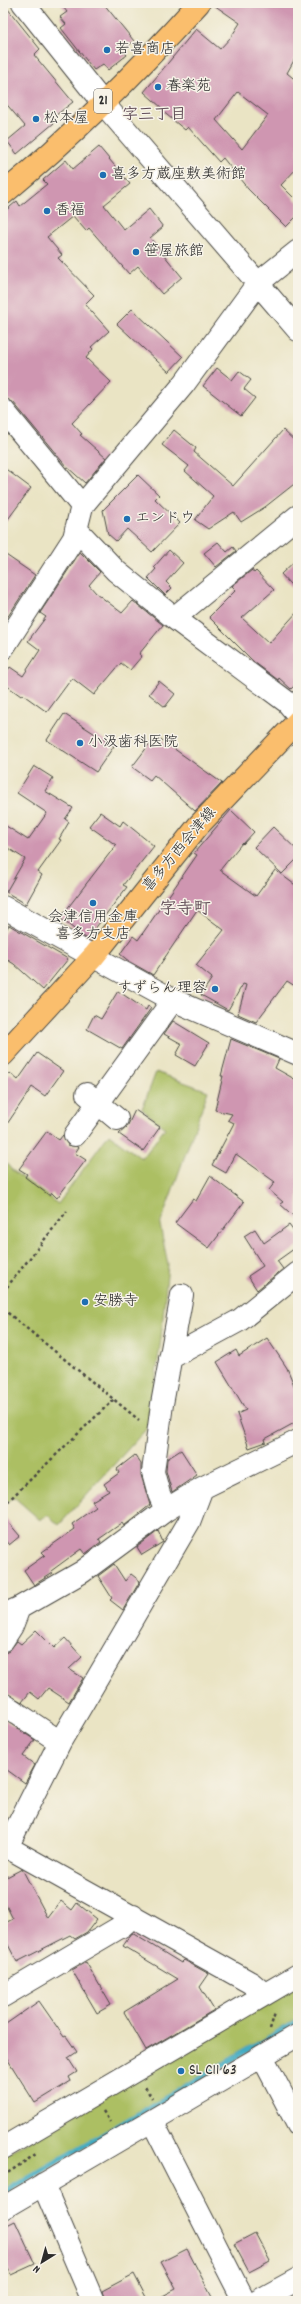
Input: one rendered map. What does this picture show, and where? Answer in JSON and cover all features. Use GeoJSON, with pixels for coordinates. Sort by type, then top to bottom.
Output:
{"type":"FeatureCollection","features":[{"type":"Feature","properties":{"kind":"main road","name":"21"},"geometry":{"type":"LineString","coordinates":[[3,194],[54,152],[199,3]]}},
{"type":"Feature","properties":{"kind":"main road","name":"喜多方西会津線"},"geometry":{"type":"LineString","coordinates":[[3,1055],[94,956],[198,826],[298,721]]}},
{"type":"Feature","properties":{"kind":"street"},"geometry":{"type":"LineString","coordinates":[[23,3],[102,102],[298,330]]}},
{"type":"Feature","properties":{"kind":"street"},"geometry":{"type":"LineString","coordinates":[[3,648],[75,534],[82,506],[184,384],[258,283],[298,251]]}},
{"type":"Feature","properties":{"kind":"street"},"geometry":{"type":"LineString","coordinates":[[3,410],[82,506]]}},
{"type":"Feature","properties":{"kind":"street"},"geometry":{"type":"LineString","coordinates":[[174,618],[298,516]]}},
{"type":"Feature","properties":{"kind":"street"},"geometry":{"type":"LineString","coordinates":[[75,534],[116,571],[174,618],[287,702],[298,715]]}},
{"type":"Feature","properties":{"kind":"street"},"geometry":{"type":"LineString","coordinates":[[3,907],[173,1000],[298,1054]]}},
{"type":"Feature","properties":{"kind":"street"},"geometry":{"type":"LineString","coordinates":[[75,1135],[92,1099],[173,1000]]}},
{"type":"Feature","properties":{"kind":"street"},"geometry":{"type":"LineString","coordinates":[[92,1099],[117,1119]]}},
{"type":"Feature","properties":{"kind":"street"},"geometry":{"type":"LineString","coordinates":[[170,1358],[240,1320],[298,1273]]}},
{"type":"Feature","properties":{"kind":"street"},"geometry":{"type":"LineString","coordinates":[[166,1510],[159,1494],[153,1472],[170,1358],[182,1295]]}},
{"type":"Feature","properties":{"kind":"street"},"geometry":{"type":"LineString","coordinates":[[3,1640],[12,1626],[11,1612],[82,1572],[166,1510],[202,1488],[298,1440]]}},
{"type":"Feature","properties":{"kind":"street"},"geometry":{"type":"LineString","coordinates":[[202,1488],[189,1522],[60,1742],[5,1848],[133,1916],[252,1983],[264,1994]]}},
{"type":"Feature","properties":{"kind":"street"},"geometry":{"type":"LineString","coordinates":[[3,1704],[60,1742]]}},
{"type":"Feature","properties":{"kind":"street"},"geometry":{"type":"LineString","coordinates":[[3,1996],[122,1926],[133,1916]]}},
{"type":"Feature","properties":{"kind":"street"},"geometry":{"type":"LineString","coordinates":[[3,2148],[251,2004],[264,1994],[298,1975]]}},
{"type":"Feature","properties":{"kind":"street"},"geometry":{"type":"LineString","coordinates":[[3,2208],[43,2184],[153,2111],[262,2056],[298,2035]]}},
{"type":"Feature","properties":{"kind":"street"},"geometry":{"type":"LineString","coordinates":[[262,2056],[298,2125]]}},
{"type":"Feature","properties":{"kind":"street"},"geometry":{"type":"LineString","coordinates":[[153,2111],[244,2301]]}},
{"type":"Feature","properties":{"kind":"street"},"geometry":{"type":"LineString","coordinates":[[43,2184],[93,2301]]}},
{"type":"Feature","properties":{"kind":"street"},"geometry":{"type":"LineString","coordinates":[[258,2301],[298,2279]]}},
{"type":"Feature","properties":{"kind":"path"},"geometry":{"type":"LineString","coordinates":[[3,1292],[67,1210]]}},
{"type":"Feature","properties":{"kind":"path"},"geometry":{"type":"LineString","coordinates":[[3,1309],[141,1421],[159,1431]]}},
{"type":"Feature","properties":{"kind":"path"},"geometry":{"type":"LineString","coordinates":[[3,1506],[114,1399]]}},
{"type":"Feature","properties":{"kind":"path"},"geometry":{"type":"LineString","coordinates":[[143,2084],[153,2111]]}},
{"type":"Feature","properties":{"kind":"green space","name":"安勝寺"},"geometry":{"type":"Polygon","coordinates":[[[156,1072],[208,1091],[160,1225],[168,1265],[161,1338],[149,1426],[59,1525],[48,1515],[40,1520],[14,1497],[3,1506],[3,1160],[12,1170],[58,1204],[109,1134],[142,1159],[165,1128],[142,1109],[156,1072]]]}},
{"type":"Feature","properties":{"kind":"green space"},"geometry":{"type":"Polygon","coordinates":[[[298,1983],[298,2018],[3,2191],[3,2156],[298,1983]]]}},
{"type":"Feature","properties":{"kind":"building"},"geometry":{"type":"Polygon","coordinates":[[[3,3],[40,49],[34,55],[73,102],[51,119],[54,123],[17,154],[7,141],[25,126],[3,100],[3,3]]]}},
{"type":"Feature","properties":{"kind":"building"},"geometry":{"type":"Polygon","coordinates":[[[60,3],[103,3],[134,41],[123,50],[127,55],[108,70],[103,64],[94,70],[61,28],[66,24],[60,17],[67,12],[60,3]]]}},
{"type":"Feature","properties":{"kind":"building"},"geometry":{"type":"Polygon","coordinates":[[[211,3],[298,3],[298,53],[287,73],[298,82],[298,167],[281,185],[298,202],[298,215],[286,227],[248,189],[223,158],[219,162],[188,127],[185,130],[161,110],[162,108],[144,92],[196,29],[220,49],[231,37],[240,23],[211,3]],[[238,92],[216,120],[242,149],[268,115],[238,92]]]}},
{"type":"Feature","properties":{"kind":"building"},"geometry":{"type":"Polygon","coordinates":[[[99,147],[130,184],[104,205],[124,230],[149,209],[163,227],[150,238],[182,277],[162,294],[138,266],[129,274],[89,228],[86,231],[73,216],[47,237],[62,255],[58,258],[94,295],[85,304],[109,331],[91,347],[93,349],[86,358],[111,382],[72,423],[82,434],[80,435],[106,458],[85,483],[66,466],[13,402],[3,398],[3,213],[17,201],[20,206],[47,184],[43,180],[66,160],[73,169],[99,147]]]}},
{"type":"Feature","properties":{"kind":"building"},"geometry":{"type":"Polygon","coordinates":[[[132,309],[183,357],[169,372],[117,324],[132,309]]]}},
{"type":"Feature","properties":{"kind":"building"},"geometry":{"type":"Polygon","coordinates":[[[217,368],[232,380],[239,371],[251,380],[244,389],[255,398],[241,416],[203,386],[217,368]]]}},
{"type":"Feature","properties":{"kind":"building"},"geometry":{"type":"Polygon","coordinates":[[[174,430],[196,448],[194,452],[233,486],[283,430],[298,444],[298,481],[265,507],[241,522],[234,512],[208,529],[195,520],[213,496],[185,471],[189,466],[162,445],[174,430]]]}},
{"type":"Feature","properties":{"kind":"building"},"geometry":{"type":"Polygon","coordinates":[[[3,467],[31,488],[3,526],[3,467]]]}},
{"type":"Feature","properties":{"kind":"building"},"geometry":{"type":"Polygon","coordinates":[[[138,475],[159,495],[155,499],[180,523],[152,552],[127,529],[116,541],[108,534],[103,510],[138,475]]]}},
{"type":"Feature","properties":{"kind":"building"},"geometry":{"type":"Polygon","coordinates":[[[218,542],[227,552],[233,547],[236,551],[216,567],[204,553],[218,542]]]}},
{"type":"Feature","properties":{"kind":"building"},"geometry":{"type":"Polygon","coordinates":[[[169,550],[183,563],[166,582],[172,588],[165,595],[148,578],[156,569],[154,567],[169,550]]]}},
{"type":"Feature","properties":{"kind":"building"},"geometry":{"type":"Polygon","coordinates":[[[80,552],[100,572],[89,585],[96,593],[122,613],[133,601],[163,625],[139,654],[142,656],[130,670],[121,663],[94,695],[72,678],[47,712],[22,694],[21,696],[3,683],[3,677],[10,667],[23,676],[40,650],[28,641],[46,617],[40,613],[80,552]]]}},
{"type":"Feature","properties":{"kind":"building"},"geometry":{"type":"Polygon","coordinates":[[[3,553],[35,575],[3,624],[3,553]]]}},
{"type":"Feature","properties":{"kind":"building"},"geometry":{"type":"Polygon","coordinates":[[[298,558],[298,593],[281,574],[298,558]]]}},
{"type":"Feature","properties":{"kind":"building"},"geometry":{"type":"Polygon","coordinates":[[[252,570],[254,573],[256,571],[274,590],[242,618],[269,643],[298,611],[298,682],[291,689],[279,678],[278,680],[254,662],[209,617],[236,590],[232,586],[252,570]]]}},
{"type":"Feature","properties":{"kind":"building"},"geometry":{"type":"Polygon","coordinates":[[[159,681],[175,694],[165,707],[149,694],[159,681]]]}},
{"type":"Feature","properties":{"kind":"building","name":"小汲歯科医院"},"geometry":{"type":"Polygon","coordinates":[[[64,714],[114,746],[96,772],[47,740],[64,714]]]}},
{"type":"Feature","properties":{"kind":"building"},"geometry":{"type":"Polygon","coordinates":[[[154,738],[159,738],[222,783],[195,811],[154,775],[150,780],[132,767],[154,738]]]}},
{"type":"Feature","properties":{"kind":"building"},"geometry":{"type":"Polygon","coordinates":[[[34,766],[53,778],[45,791],[73,808],[65,819],[69,822],[59,839],[61,840],[38,872],[42,875],[26,904],[6,892],[25,859],[3,845],[3,824],[28,840],[47,813],[17,793],[34,766]]]}},
{"type":"Feature","properties":{"kind":"building"},"geometry":{"type":"Polygon","coordinates":[[[231,810],[254,832],[243,844],[242,843],[220,870],[256,896],[275,870],[298,887],[298,988],[287,981],[256,1022],[238,1014],[246,985],[243,984],[228,1010],[201,995],[212,978],[196,965],[224,930],[197,910],[153,975],[130,962],[120,954],[133,936],[138,940],[197,855],[194,853],[231,810]]]}},
{"type":"Feature","properties":{"kind":"building"},"geometry":{"type":"Polygon","coordinates":[[[100,812],[120,826],[123,821],[154,846],[123,885],[127,887],[87,939],[60,918],[116,845],[89,826],[100,812]]]}},
{"type":"Feature","properties":{"kind":"building"},"geometry":{"type":"Polygon","coordinates":[[[273,827],[298,851],[298,858],[282,874],[254,847],[273,827]]]}},
{"type":"Feature","properties":{"kind":"building"},"geometry":{"type":"Polygon","coordinates":[[[9,925],[68,959],[43,990],[14,964],[3,957],[3,935],[9,925]]]}},
{"type":"Feature","properties":{"kind":"building"},"geometry":{"type":"Polygon","coordinates":[[[118,991],[146,1010],[148,1006],[151,1008],[122,1049],[87,1029],[94,1015],[101,1019],[118,991]]]}},
{"type":"Feature","properties":{"kind":"building"},"geometry":{"type":"Polygon","coordinates":[[[173,1021],[209,1043],[195,1066],[176,1055],[182,1044],[164,1034],[173,1021]]]}},
{"type":"Feature","properties":{"kind":"building"},"geometry":{"type":"Polygon","coordinates":[[[231,1039],[279,1059],[275,1068],[298,1081],[298,1220],[280,1204],[283,1202],[269,1190],[275,1182],[236,1154],[226,1173],[212,1165],[234,1123],[228,1120],[232,1114],[215,1110],[223,1076],[221,1076],[231,1039]]]}},
{"type":"Feature","properties":{"kind":"building"},"geometry":{"type":"Polygon","coordinates":[[[37,1053],[63,1071],[45,1096],[32,1087],[3,1130],[3,1082],[10,1073],[18,1080],[37,1053]]]}},
{"type":"Feature","properties":{"kind":"building"},"geometry":{"type":"Polygon","coordinates":[[[135,1110],[160,1127],[143,1151],[119,1134],[127,1127],[135,1110]]]}},
{"type":"Feature","properties":{"kind":"building"},"geometry":{"type":"Polygon","coordinates":[[[47,1131],[59,1140],[63,1135],[68,1145],[79,1147],[75,1153],[86,1160],[57,1198],[52,1193],[50,1196],[25,1177],[27,1174],[19,1169],[47,1131]]]}},
{"type":"Feature","properties":{"kind":"building"},"geometry":{"type":"Polygon","coordinates":[[[210,1176],[244,1202],[209,1248],[175,1223],[193,1199],[196,1201],[210,1176]]]}},
{"type":"Feature","properties":{"kind":"building"},"geometry":{"type":"Polygon","coordinates":[[[289,1225],[298,1237],[298,1246],[277,1261],[283,1269],[257,1290],[248,1276],[263,1266],[244,1236],[255,1229],[264,1243],[289,1225]]]}},
{"type":"Feature","properties":{"kind":"building"},"geometry":{"type":"Polygon","coordinates":[[[267,1338],[287,1368],[298,1395],[298,1421],[265,1439],[266,1442],[249,1448],[237,1414],[246,1410],[217,1362],[236,1350],[239,1356],[267,1338]]]}},
{"type":"Feature","properties":{"kind":"building"},"geometry":{"type":"Polygon","coordinates":[[[181,1450],[197,1475],[172,1492],[166,1471],[167,1459],[181,1450]]]}},
{"type":"Feature","properties":{"kind":"building"},"geometry":{"type":"Polygon","coordinates":[[[135,1455],[141,1464],[141,1475],[150,1505],[124,1526],[122,1523],[99,1539],[101,1542],[85,1554],[81,1549],[51,1571],[53,1573],[34,1585],[24,1570],[45,1555],[42,1552],[75,1529],[72,1524],[96,1507],[92,1501],[109,1491],[104,1484],[119,1473],[117,1469],[135,1455]]]}},
{"type":"Feature","properties":{"kind":"building"},"geometry":{"type":"Polygon","coordinates":[[[3,1516],[20,1536],[9,1545],[3,1538],[3,1516]]]}},
{"type":"Feature","properties":{"kind":"building"},"geometry":{"type":"Polygon","coordinates":[[[158,1531],[163,1542],[142,1555],[137,1547],[158,1531]]]}},
{"type":"Feature","properties":{"kind":"building"},"geometry":{"type":"Polygon","coordinates":[[[114,1564],[125,1581],[131,1574],[140,1581],[123,1610],[110,1600],[112,1598],[98,1576],[114,1564]]]}},
{"type":"Feature","properties":{"kind":"building"},"geometry":{"type":"Polygon","coordinates":[[[36,1630],[54,1648],[65,1638],[82,1657],[69,1669],[83,1678],[69,1702],[48,1688],[39,1699],[30,1692],[22,1702],[3,1692],[3,1654],[9,1651],[17,1641],[21,1644],[36,1630]]]}},
{"type":"Feature","properties":{"kind":"building"},"geometry":{"type":"Polygon","coordinates":[[[3,1719],[35,1740],[23,1756],[35,1765],[25,1783],[3,1767],[3,1719]]]}},
{"type":"Feature","properties":{"kind":"building"},"geometry":{"type":"Polygon","coordinates":[[[22,1869],[48,1918],[61,1901],[72,1910],[77,1903],[97,1919],[87,1932],[75,1939],[70,1935],[17,1962],[3,1935],[3,1924],[13,1919],[3,1899],[3,1879],[22,1869]]]}},
{"type":"Feature","properties":{"kind":"building"},"geometry":{"type":"Polygon","coordinates":[[[132,1933],[181,1963],[184,1960],[209,1974],[200,1987],[214,2010],[146,2050],[124,2012],[178,1979],[123,1946],[132,1933]]]}},
{"type":"Feature","properties":{"kind":"building"},"geometry":{"type":"Polygon","coordinates":[[[86,1962],[111,2005],[97,2013],[72,1970],[86,1962]]]}},
{"type":"Feature","properties":{"kind":"building"},"geometry":{"type":"Polygon","coordinates":[[[39,2001],[64,2037],[66,2036],[77,2052],[68,2058],[77,2072],[69,2077],[71,2081],[35,2103],[3,2052],[3,2026],[39,2001]]]}},
{"type":"Feature","properties":{"kind":"building"},"geometry":{"type":"Polygon","coordinates":[[[15,2221],[35,2264],[11,2275],[3,2258],[3,2227],[15,2221]]]}},
{"type":"Feature","properties":{"kind":"building"},"geometry":{"type":"Polygon","coordinates":[[[255,2233],[270,2261],[249,2272],[234,2244],[255,2233]]]}},
{"type":"Feature","properties":{"kind":"building"},"geometry":{"type":"Polygon","coordinates":[[[187,2249],[214,2301],[153,2301],[176,2289],[161,2262],[187,2249]]]}},
{"type":"Feature","properties":{"kind":"building"},"geometry":{"type":"Polygon","coordinates":[[[134,2274],[148,2301],[105,2301],[102,2291],[134,2274]]]}},
{"type":"Feature","properties":{"kind":"waterway"},"geometry":{"type":"LineString","coordinates":[[3,2193],[298,2021]]}},
{"type":"Feature","properties":{"kind":"place","name":"若喜商店"},"geometry":{"type":"Point","coordinates":[107,50]}},
{"type":"Feature","properties":{"kind":"place","name":"春楽苑"},"geometry":{"type":"Point","coordinates":[158,87]}},
{"type":"Feature","properties":{"kind":"place","name":"松本屋"},"geometry":{"type":"Point","coordinates":[36,119]}},
{"type":"Feature","properties":{"kind":"place","name":"喜多方蔵座敷美術館"},"geometry":{"type":"Point","coordinates":[103,175]}},
{"type":"Feature","properties":{"kind":"place","name":"香福"},"geometry":{"type":"Point","coordinates":[47,211]}},
{"type":"Feature","properties":{"kind":"place","name":"笹屋旅館"},"geometry":{"type":"Point","coordinates":[136,252]}},
{"type":"Feature","properties":{"kind":"place","name":"エンドウ"},"geometry":{"type":"Point","coordinates":[127,519]}},
{"type":"Feature","properties":{"kind":"place","name":"小汲歯科医院"},"geometry":{"type":"Point","coordinates":[80,743]}},
{"type":"Feature","properties":{"kind":"place","name":"会津信用金庫 喜多方支店"},"geometry":{"type":"Point","coordinates":[93,903]}},
{"type":"Feature","properties":{"kind":"place","name":"すずらん理容"},"geometry":{"type":"Point","coordinates":[215,989]}},
{"type":"Feature","properties":{"kind":"place","name":"安勝寺"},"geometry":{"type":"Point","coordinates":[85,1302]}},
{"type":"Feature","properties":{"kind":"place","name":"SL C11 63"},"geometry":{"type":"Point","coordinates":[181,2071]}},
{"type":"Feature","properties":{"kind":"district","name":"字三丁目"},"geometry":{"type":"Point","coordinates":[154,115]}},
{"type":"Feature","properties":{"kind":"district","name":"字寺町"},"geometry":{"type":"Point","coordinates":[185,910]}}]}
